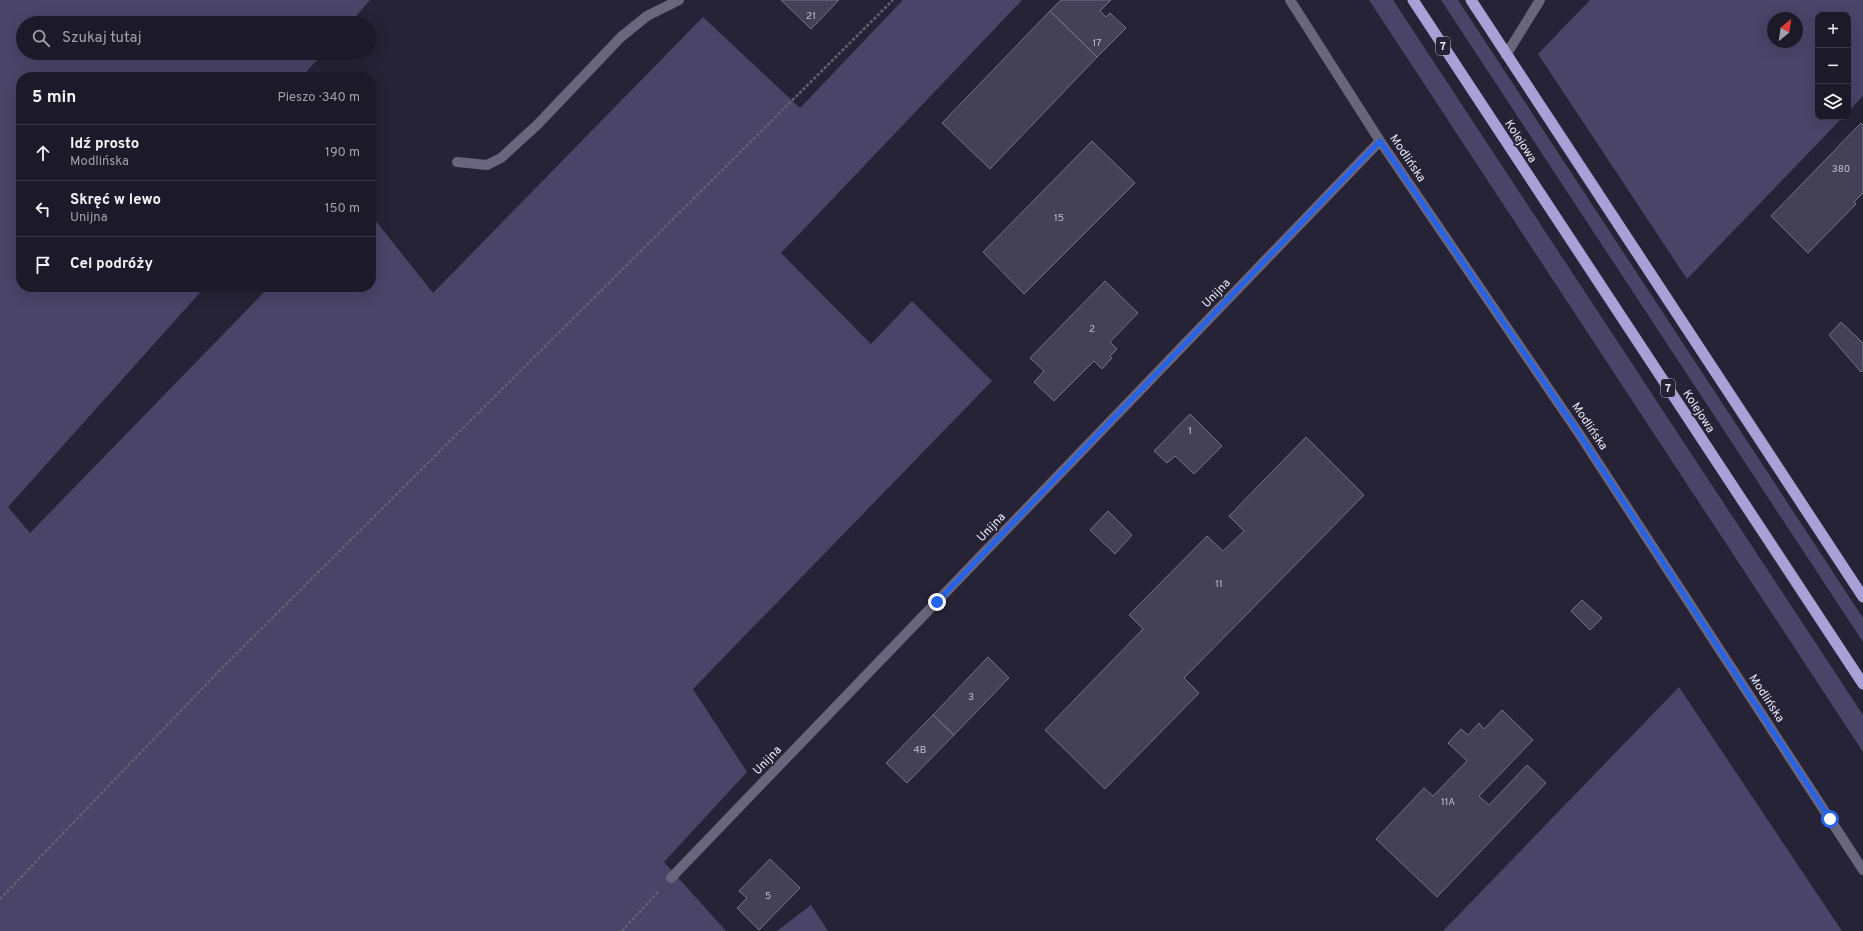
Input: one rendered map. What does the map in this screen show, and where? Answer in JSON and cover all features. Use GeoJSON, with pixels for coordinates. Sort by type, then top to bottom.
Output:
{"type":"FeatureCollection","features":[{"type":"Feature","properties":{"kind":"highway","name":"Kolejowa"},"geometry":{"type":"LineString","coordinates":[[1413,0],[1863,684]]}},
{"type":"Feature","properties":{"kind":"highway"},"geometry":{"type":"LineString","coordinates":[[1471,0],[1863,597]]}},
{"type":"Feature","properties":{"kind":"street"},"geometry":{"type":"LineString","coordinates":[[457,162],[487,165],[501,158],[537,125],[621,37],[647,16],[679,0]]}},
{"type":"Feature","properties":{"kind":"street","name":"Modlińska"},"geometry":{"type":"LineString","coordinates":[[1290,0],[1380,141],[1578,432],[1863,870]]}},
{"type":"Feature","properties":{"kind":"street"},"geometry":{"type":"LineString","coordinates":[[1506,54],[1540,0]]}},
{"type":"Feature","properties":{"kind":"street","name":"Unijna"},"geometry":{"type":"LineString","coordinates":[[671,878],[1380,141]]}},
{"type":"Feature","properties":{"kind":"path"},"geometry":{"type":"LineString","coordinates":[[0,899],[219,671],[893,0]]}},
{"type":"Feature","properties":{"kind":"path"},"geometry":{"type":"LineString","coordinates":[[622,931],[671,878]]}},
{"type":"Feature","properties":{"kind":"shaded area"},"geometry":{"type":"Polygon","coordinates":[[[0,0],[370,0],[356,16],[16,16],[16,60],[317,60],[306,72],[16,72],[16,292],[201,292],[8,507],[30,533],[264,292],[376,292],[376,221],[433,293],[703,17],[800,108],[903,0],[1022,0],[781,253],[871,344],[912,301],[992,381],[693,689],[747,772],[664,862],[726,931],[0,931],[0,0]]]}},
{"type":"Feature","properties":{"kind":"shaded area"},"geometry":{"type":"Polygon","coordinates":[[[1369,0],[1393,0],[1863,715],[1863,752],[1369,0]]]}},
{"type":"Feature","properties":{"kind":"shaded area"},"geometry":{"type":"Polygon","coordinates":[[[1441,0],[1458,0],[1863,618],[1863,642],[1441,0]]]}},
{"type":"Feature","properties":{"kind":"shaded area"},"geometry":{"type":"Polygon","coordinates":[[[1590,0],[1863,0],[1863,96],[1851,109],[1851,12],[1815,12],[1815,120],[1840,120],[1687,279],[1538,54],[1590,0]]]}},
{"type":"Feature","properties":{"kind":"shaded area"},"geometry":{"type":"Polygon","coordinates":[[[1679,687],[1842,931],[1443,931],[1679,687]]]}},
{"type":"Feature","properties":{"kind":"shaded area"},"geometry":{"type":"Polygon","coordinates":[[[811,905],[828,931],[777,931],[811,905]]]}},
{"type":"Feature","properties":{"kind":"building"},"geometry":{"type":"Polygon","coordinates":[[[781,0],[839,0],[811,29],[781,0]]]}},
{"type":"Feature","properties":{"kind":"building"},"geometry":{"type":"Polygon","coordinates":[[[1061,0],[1111,0],[1100,11],[1106,17],[1110,13],[1126,28],[1097,57],[1050,11],[1061,0]]]}},
{"type":"Feature","properties":{"kind":"building"},"geometry":{"type":"Polygon","coordinates":[[[1050,11],[1097,57],[990,169],[942,123],[1050,11]]]}},
{"type":"Feature","properties":{"kind":"building"},"geometry":{"type":"Polygon","coordinates":[[[1861,123],[1863,125],[1863,193],[1854,202],[1856,204],[1808,253],[1771,216],[1861,123]]]}},
{"type":"Feature","properties":{"kind":"building"},"geometry":{"type":"Polygon","coordinates":[[[1092,141],[1135,183],[1024,294],[983,252],[1092,141]]]}},
{"type":"Feature","properties":{"kind":"building"},"geometry":{"type":"Polygon","coordinates":[[[1105,281],[1138,313],[1110,342],[1117,349],[1110,356],[1112,358],[1102,369],[1094,361],[1054,401],[1034,382],[1044,371],[1030,358],[1105,281]]]}},
{"type":"Feature","properties":{"kind":"building"},"geometry":{"type":"Polygon","coordinates":[[[1841,322],[1863,343],[1863,371],[1861,372],[1829,335],[1841,322]]]}},
{"type":"Feature","properties":{"kind":"building"},"geometry":{"type":"Polygon","coordinates":[[[1190,414],[1222,446],[1194,474],[1175,456],[1167,463],[1154,451],[1190,414]]]}},
{"type":"Feature","properties":{"kind":"building"},"geometry":{"type":"Polygon","coordinates":[[[1306,437],[1364,495],[1184,678],[1199,693],[1105,789],[1045,730],[1143,629],[1129,615],[1207,536],[1223,551],[1244,531],[1229,516],[1306,437]]]}},
{"type":"Feature","properties":{"kind":"building"},"geometry":{"type":"Polygon","coordinates":[[[1108,511],[1132,535],[1115,554],[1090,530],[1108,511]]]}},
{"type":"Feature","properties":{"kind":"building"},"geometry":{"type":"Polygon","coordinates":[[[1582,600],[1602,618],[1590,630],[1571,611],[1582,600]]]}},
{"type":"Feature","properties":{"kind":"building"},"geometry":{"type":"Polygon","coordinates":[[[988,657],[1009,678],[954,735],[933,715],[988,657]]]}},
{"type":"Feature","properties":{"kind":"building"},"geometry":{"type":"Polygon","coordinates":[[[1502,710],[1533,740],[1479,796],[1489,805],[1527,765],[1546,783],[1437,897],[1376,839],[1424,788],[1433,796],[1467,761],[1448,743],[1461,729],[1468,735],[1479,723],[1484,729],[1502,710]]]}},
{"type":"Feature","properties":{"kind":"building"},"geometry":{"type":"Polygon","coordinates":[[[933,715],[954,735],[907,783],[886,763],[933,715]]]}},
{"type":"Feature","properties":{"kind":"building"},"geometry":{"type":"Polygon","coordinates":[[[770,859],[800,888],[759,930],[737,908],[747,898],[739,891],[770,859]]]}},
{"type":"Feature","properties":{"kind":"route"},"geometry":{"type":"LineString","coordinates":[[937,602],[1380,141],[1578,432],[1830,819]]}}]}
